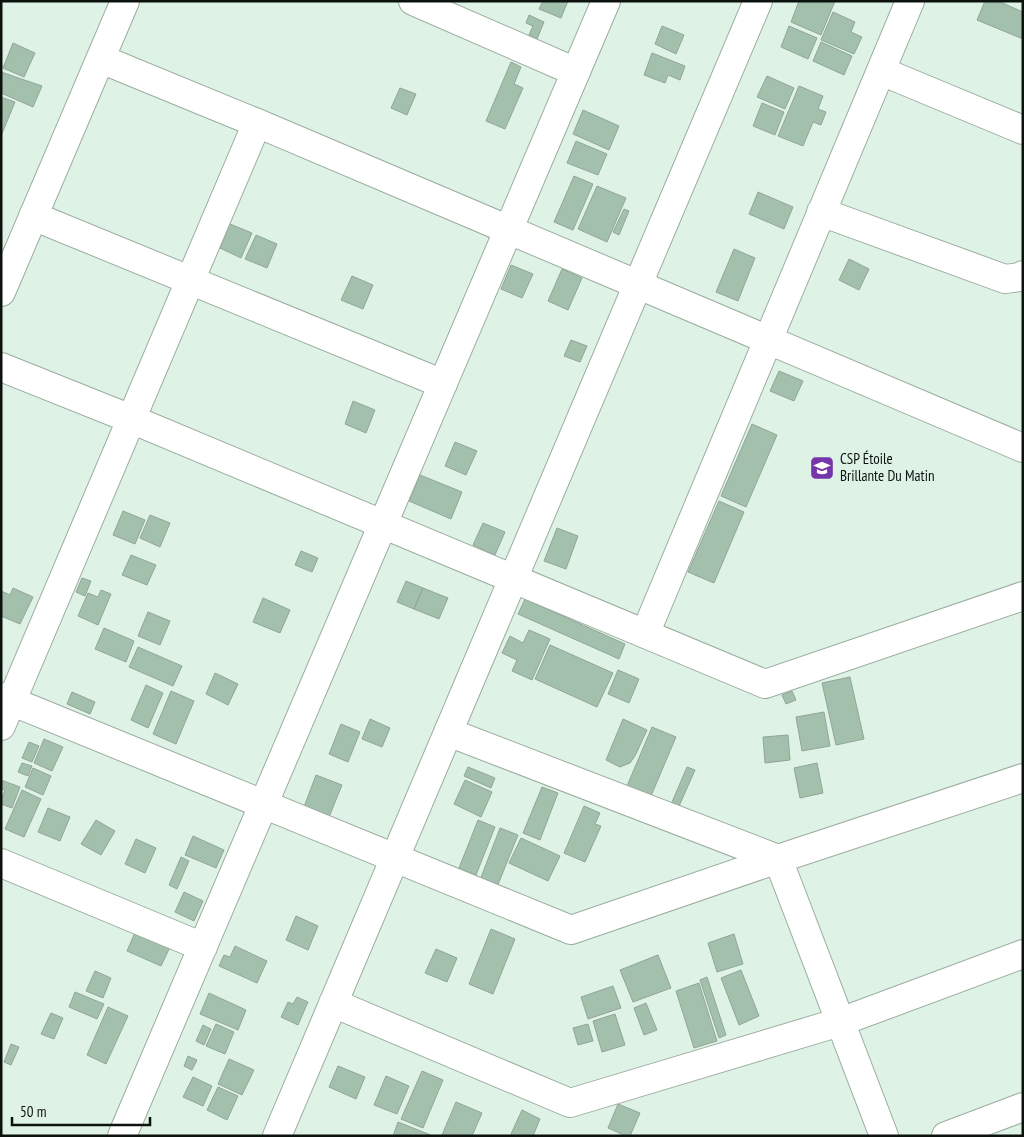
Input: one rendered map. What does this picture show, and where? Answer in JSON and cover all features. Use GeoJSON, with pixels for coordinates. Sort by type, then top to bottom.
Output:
{"type":"FeatureCollection","features":[{"type":"Feature","properties":{"kind":"street"},"geometry":{"type":"LineString","coordinates":[[1,292],[125,1]]}},
{"type":"Feature","properties":{"kind":"street"},"geometry":{"type":"LineString","coordinates":[[413,1],[450,9],[576,72]]}},
{"type":"Feature","properties":{"kind":"street"},"geometry":{"type":"LineString","coordinates":[[122,1136],[606,1]]}},
{"type":"Feature","properties":{"kind":"street"},"geometry":{"type":"LineString","coordinates":[[277,1136],[758,1]]}},
{"type":"Feature","properties":{"kind":"street"},"geometry":{"type":"LineString","coordinates":[[645,634],[910,1]]}},
{"type":"Feature","properties":{"kind":"street"},"geometry":{"type":"LineString","coordinates":[[101,59],[257,123],[1023,448]]}},
{"type":"Feature","properties":{"kind":"street"},"geometry":{"type":"LineString","coordinates":[[881,71],[1023,130]]}},
{"type":"Feature","properties":{"kind":"street"},"geometry":{"type":"LineString","coordinates":[[257,123],[5,708],[264,804],[571,930],[1023,778]]}},
{"type":"Feature","properties":{"kind":"street"},"geometry":{"type":"LineString","coordinates":[[821,212],[1005,279],[1023,275]]}},
{"type":"Feature","properties":{"kind":"street"},"geometry":{"type":"LineString","coordinates":[[33,216],[442,384]]}},
{"type":"Feature","properties":{"kind":"street"},"geometry":{"type":"LineString","coordinates":[[1,367],[131,419],[765,684],[1023,596]]}},
{"type":"Feature","properties":{"kind":"street"},"geometry":{"type":"LineString","coordinates":[[448,732],[778,859],[884,1136]]}},
{"type":"Feature","properties":{"kind":"street"},"geometry":{"type":"LineString","coordinates":[[1,863],[203,947]]}},
{"type":"Feature","properties":{"kind":"street"},"geometry":{"type":"LineString","coordinates":[[333,1002],[570,1103],[840,1022],[1023,954]]}},
{"type":"Feature","properties":{"kind":"street"},"geometry":{"type":"LineString","coordinates":[[946,1136],[1023,1107]]}},
{"type":"Feature","properties":{"kind":"building"},"geometry":{"type":"Polygon","coordinates":[[[543,1],[568,1],[561,18],[539,9],[543,1]]]}},
{"type":"Feature","properties":{"kind":"building"},"geometry":{"type":"Polygon","coordinates":[[[799,1],[835,1],[821,35],[791,22],[799,1]]]}},
{"type":"Feature","properties":{"kind":"building"},"geometry":{"type":"Polygon","coordinates":[[[985,1],[998,1],[1023,12],[1023,39],[977,20],[985,1]]]}},
{"type":"Feature","properties":{"kind":"building"},"geometry":{"type":"Polygon","coordinates":[[[833,12],[855,22],[851,32],[862,37],[854,54],[821,40],[833,12]]]}},
{"type":"Feature","properties":{"kind":"building"},"geometry":{"type":"Polygon","coordinates":[[[529,15],[544,22],[537,39],[529,35],[533,26],[526,23],[529,15]]]}},
{"type":"Feature","properties":{"kind":"building"},"geometry":{"type":"Polygon","coordinates":[[[662,26],[684,35],[676,54],[655,44],[662,26]]]}},
{"type":"Feature","properties":{"kind":"building"},"geometry":{"type":"Polygon","coordinates":[[[789,26],[817,38],[808,59],[781,47],[789,26]]]}},
{"type":"Feature","properties":{"kind":"building"},"geometry":{"type":"Polygon","coordinates":[[[821,42],[852,56],[844,75],[813,61],[821,42]]]}},
{"type":"Feature","properties":{"kind":"building"},"geometry":{"type":"Polygon","coordinates":[[[13,43],[35,53],[24,77],[3,68],[13,43]]]}},
{"type":"Feature","properties":{"kind":"building"},"geometry":{"type":"Polygon","coordinates":[[[652,53],[685,66],[680,80],[668,75],[665,83],[644,75],[652,53]]]}},
{"type":"Feature","properties":{"kind":"building"},"geometry":{"type":"Polygon","coordinates":[[[511,62],[521,67],[514,84],[523,88],[505,129],[486,121],[511,62]]]}},
{"type":"Feature","properties":{"kind":"building"},"geometry":{"type":"Polygon","coordinates":[[[1,72],[42,86],[33,107],[1,93],[1,72]]]}},
{"type":"Feature","properties":{"kind":"building"},"geometry":{"type":"Polygon","coordinates":[[[767,76],[794,88],[785,109],[757,97],[767,76]]]}},
{"type":"Feature","properties":{"kind":"building"},"geometry":{"type":"Polygon","coordinates":[[[799,86],[823,96],[818,109],[826,112],[821,125],[813,122],[803,146],[778,136],[799,86]]]}},
{"type":"Feature","properties":{"kind":"building"},"geometry":{"type":"Polygon","coordinates":[[[400,88],[416,94],[407,115],[391,108],[400,88]]]}},
{"type":"Feature","properties":{"kind":"building"},"geometry":{"type":"Polygon","coordinates":[[[1,97],[15,102],[1,136],[1,97]]]}},
{"type":"Feature","properties":{"kind":"building"},"geometry":{"type":"Polygon","coordinates":[[[762,103],[784,112],[775,135],[753,126],[762,103]]]}},
{"type":"Feature","properties":{"kind":"building"},"geometry":{"type":"Polygon","coordinates":[[[583,110],[619,126],[609,150],[573,134],[583,110]]]}},
{"type":"Feature","properties":{"kind":"building"},"geometry":{"type":"Polygon","coordinates":[[[576,141],[607,154],[598,175],[567,163],[576,141]]]}},
{"type":"Feature","properties":{"kind":"building"},"geometry":{"type":"Polygon","coordinates":[[[574,176],[593,184],[573,230],[554,222],[574,176]]]}},
{"type":"Feature","properties":{"kind":"building"},"geometry":{"type":"Polygon","coordinates":[[[597,186],[626,198],[607,242],[578,229],[597,186]]]}},
{"type":"Feature","properties":{"kind":"building"},"geometry":{"type":"Polygon","coordinates":[[[758,192],[793,207],[784,229],[749,214],[758,192]]]}},
{"type":"Feature","properties":{"kind":"building"},"geometry":{"type":"Polygon","coordinates":[[[624,209],[629,211],[619,235],[613,232],[624,209]]]}},
{"type":"Feature","properties":{"kind":"building"},"geometry":{"type":"Polygon","coordinates":[[[230,224],[252,233],[241,258],[220,248],[230,224]]]}},
{"type":"Feature","properties":{"kind":"building"},"geometry":{"type":"Polygon","coordinates":[[[256,235],[277,244],[267,268],[245,259],[256,235]]]}},
{"type":"Feature","properties":{"kind":"building"},"geometry":{"type":"Polygon","coordinates":[[[734,249],[755,258],[738,301],[716,292],[734,249]]]}},
{"type":"Feature","properties":{"kind":"building"},"geometry":{"type":"Polygon","coordinates":[[[849,259],[869,269],[859,290],[839,280],[849,259]]]}},
{"type":"Feature","properties":{"kind":"building"},"geometry":{"type":"Polygon","coordinates":[[[511,265],[533,274],[522,298],[501,289],[511,265]]]}},
{"type":"Feature","properties":{"kind":"building"},"geometry":{"type":"Polygon","coordinates":[[[562,269],[582,278],[568,310],[548,301],[562,269]]]}},
{"type":"Feature","properties":{"kind":"building"},"geometry":{"type":"Polygon","coordinates":[[[352,276],[373,285],[363,309],[341,300],[352,276]]]}},
{"type":"Feature","properties":{"kind":"building"},"geometry":{"type":"Polygon","coordinates":[[[571,340],[587,346],[580,362],[564,356],[571,340]]]}},
{"type":"Feature","properties":{"kind":"building"},"geometry":{"type":"Polygon","coordinates":[[[779,371],[803,381],[794,401],[770,391],[779,371]]]}},
{"type":"Feature","properties":{"kind":"building"},"geometry":{"type":"Polygon","coordinates":[[[353,401],[375,410],[366,433],[345,424],[353,401]]]}},
{"type":"Feature","properties":{"kind":"building"},"geometry":{"type":"Polygon","coordinates":[[[752,424],[777,435],[746,507],[721,496],[752,424]]]}},
{"type":"Feature","properties":{"kind":"building"},"geometry":{"type":"Polygon","coordinates":[[[455,442],[477,451],[466,475],[445,466],[455,442]]]}},
{"type":"Feature","properties":{"kind":"building"},"geometry":{"type":"Polygon","coordinates":[[[420,475],[462,492],[451,519],[409,501],[420,475]]]}},
{"type":"Feature","properties":{"kind":"building"},"geometry":{"type":"Polygon","coordinates":[[[719,501],[744,512],[714,583],[688,572],[719,501]]]}},
{"type":"Feature","properties":{"kind":"building"},"geometry":{"type":"Polygon","coordinates":[[[123,511],[145,520],[135,544],[113,535],[123,511]]]}},
{"type":"Feature","properties":{"kind":"building"},"geometry":{"type":"Polygon","coordinates":[[[150,515],[170,523],[160,547],[140,538],[150,515]]]}},
{"type":"Feature","properties":{"kind":"building"},"geometry":{"type":"Polygon","coordinates":[[[483,523],[505,532],[495,555],[473,545],[483,523]]]}},
{"type":"Feature","properties":{"kind":"building"},"geometry":{"type":"Polygon","coordinates":[[[557,528],[578,536],[566,569],[544,561],[557,528]]]}},
{"type":"Feature","properties":{"kind":"building"},"geometry":{"type":"Polygon","coordinates":[[[301,551],[318,558],[312,572],[295,565],[301,551]]]}},
{"type":"Feature","properties":{"kind":"building"},"geometry":{"type":"Polygon","coordinates":[[[131,555],[156,565],[147,585],[122,575],[131,555]]]}},
{"type":"Feature","properties":{"kind":"building"},"geometry":{"type":"Polygon","coordinates":[[[82,578],[91,581],[85,596],[76,592],[82,578]]]}},
{"type":"Feature","properties":{"kind":"building"},"geometry":{"type":"Polygon","coordinates":[[[406,581],[423,588],[414,609],[397,602],[406,581]]]}},
{"type":"Feature","properties":{"kind":"building"},"geometry":{"type":"Polygon","coordinates":[[[13,588],[33,597],[20,624],[1,616],[1,591],[10,595],[13,588]]]}},
{"type":"Feature","properties":{"kind":"building"},"geometry":{"type":"Polygon","coordinates":[[[423,588],[448,598],[439,619],[414,609],[423,588]]]}},
{"type":"Feature","properties":{"kind":"building"},"geometry":{"type":"Polygon","coordinates":[[[101,590],[111,594],[98,625],[78,616],[88,593],[98,597],[101,590]]]}},
{"type":"Feature","properties":{"kind":"building"},"geometry":{"type":"Polygon","coordinates":[[[263,598],[290,610],[280,633],[253,622],[263,598]]]}},
{"type":"Feature","properties":{"kind":"building"},"geometry":{"type":"Polygon","coordinates":[[[525,599],[625,644],[619,659],[518,614],[525,599]]]}},
{"type":"Feature","properties":{"kind":"building"},"geometry":{"type":"Polygon","coordinates":[[[148,612],[170,621],[160,645],[138,636],[148,612]]]}},
{"type":"Feature","properties":{"kind":"building"},"geometry":{"type":"Polygon","coordinates":[[[104,628],[134,641],[126,662],[95,649],[104,628]]]}},
{"type":"Feature","properties":{"kind":"building"},"geometry":{"type":"Polygon","coordinates":[[[529,630],[550,639],[532,680],[512,671],[517,660],[502,653],[510,636],[523,643],[529,630]]]}},
{"type":"Feature","properties":{"kind":"building"},"geometry":{"type":"Polygon","coordinates":[[[550,645],[613,673],[597,707],[535,679],[550,645]]]}},
{"type":"Feature","properties":{"kind":"building"},"geometry":{"type":"Polygon","coordinates":[[[138,647],[182,666],[173,686],[129,667],[138,647]]]}},
{"type":"Feature","properties":{"kind":"building"},"geometry":{"type":"Polygon","coordinates":[[[618,670],[639,679],[629,703],[608,694],[618,670]]]}},
{"type":"Feature","properties":{"kind":"building"},"geometry":{"type":"Polygon","coordinates":[[[215,673],[238,684],[228,705],[206,694],[215,673]]]}},
{"type":"Feature","properties":{"kind":"building"},"geometry":{"type":"Polygon","coordinates":[[[850,677],[864,739],[836,745],[822,683],[850,677]]]}},
{"type":"Feature","properties":{"kind":"building"},"geometry":{"type":"Polygon","coordinates":[[[146,685],[163,693],[148,728],[131,720],[146,685]]]}},
{"type":"Feature","properties":{"kind":"building"},"geometry":{"type":"Polygon","coordinates":[[[171,691],[194,701],[176,744],[153,734],[171,691]]]}},
{"type":"Feature","properties":{"kind":"building"},"geometry":{"type":"Polygon","coordinates":[[[792,691],[796,700],[786,704],[782,695],[792,691]]]}},
{"type":"Feature","properties":{"kind":"building"},"geometry":{"type":"Polygon","coordinates":[[[72,692],[95,702],[90,714],[67,704],[72,692]]]}},
{"type":"Feature","properties":{"kind":"building"},"geometry":{"type":"Polygon","coordinates":[[[824,712],[830,746],[802,751],[796,717],[824,712]]]}},
{"type":"Feature","properties":{"kind":"building"},"geometry":{"type":"Polygon","coordinates":[[[370,719],[390,728],[382,747],[362,739],[370,719]]]}},
{"type":"Feature","properties":{"kind":"building"},"geometry":{"type":"Polygon","coordinates":[[[623,719],[647,730],[630,763],[620,767],[606,760],[623,719]]]}},
{"type":"Feature","properties":{"kind":"building"},"geometry":{"type":"Polygon","coordinates":[[[341,724],[360,732],[348,762],[329,754],[341,724]]]}},
{"type":"Feature","properties":{"kind":"building"},"geometry":{"type":"Polygon","coordinates":[[[652,727],[676,737],[651,796],[627,786],[652,727]]]}},
{"type":"Feature","properties":{"kind":"building"},"geometry":{"type":"Polygon","coordinates":[[[788,735],[790,760],[765,763],[763,737],[788,735]]]}},
{"type":"Feature","properties":{"kind":"building"},"geometry":{"type":"Polygon","coordinates":[[[44,739],[63,747],[52,771],[34,763],[44,739]]]}},
{"type":"Feature","properties":{"kind":"building"},"geometry":{"type":"Polygon","coordinates":[[[29,742],[39,746],[32,762],[22,758],[29,742]]]}},
{"type":"Feature","properties":{"kind":"building"},"geometry":{"type":"Polygon","coordinates":[[[22,763],[32,766],[28,776],[18,772],[22,763]]]}},
{"type":"Feature","properties":{"kind":"building"},"geometry":{"type":"Polygon","coordinates":[[[817,763],[823,793],[800,798],[794,768],[817,763]]]}},
{"type":"Feature","properties":{"kind":"building"},"geometry":{"type":"Polygon","coordinates":[[[468,767],[495,778],[491,788],[464,776],[468,767]]]}},
{"type":"Feature","properties":{"kind":"building"},"geometry":{"type":"Polygon","coordinates":[[[687,767],[695,770],[676,813],[669,809],[687,767]]]}},
{"type":"Feature","properties":{"kind":"building"},"geometry":{"type":"Polygon","coordinates":[[[33,768],[51,776],[43,795],[25,787],[33,768]]]}},
{"type":"Feature","properties":{"kind":"building"},"geometry":{"type":"Polygon","coordinates":[[[316,775],[342,785],[329,817],[304,807],[316,775]]]}},
{"type":"Feature","properties":{"kind":"building"},"geometry":{"type":"Polygon","coordinates":[[[1,780],[20,787],[12,808],[1,804],[5,790],[1,789],[1,780]]]}},
{"type":"Feature","properties":{"kind":"building"},"geometry":{"type":"Polygon","coordinates":[[[465,780],[492,792],[481,817],[454,804],[465,780]]]}},
{"type":"Feature","properties":{"kind":"building"},"geometry":{"type":"Polygon","coordinates":[[[542,787],[558,793],[540,840],[523,833],[542,787]]]}},
{"type":"Feature","properties":{"kind":"building"},"geometry":{"type":"Polygon","coordinates":[[[22,790],[41,799],[24,837],[5,829],[22,790]]]}},
{"type":"Feature","properties":{"kind":"building"},"geometry":{"type":"Polygon","coordinates":[[[584,806],[600,813],[595,824],[601,826],[585,862],[564,853],[584,806]]]}},
{"type":"Feature","properties":{"kind":"building"},"geometry":{"type":"Polygon","coordinates":[[[48,808],[70,817],[60,841],[38,832],[48,808]]]}},
{"type":"Feature","properties":{"kind":"building"},"geometry":{"type":"Polygon","coordinates":[[[96,820],[115,831],[101,855],[81,844],[96,820]]]}},
{"type":"Feature","properties":{"kind":"building"},"geometry":{"type":"Polygon","coordinates":[[[478,820],[495,827],[476,875],[459,868],[478,820]]]}},
{"type":"Feature","properties":{"kind":"building"},"geometry":{"type":"Polygon","coordinates":[[[500,828],[518,835],[497,887],[480,880],[500,828]]]}},
{"type":"Feature","properties":{"kind":"building"},"geometry":{"type":"Polygon","coordinates":[[[193,836],[224,850],[216,868],[185,855],[193,836]]]}},
{"type":"Feature","properties":{"kind":"building"},"geometry":{"type":"Polygon","coordinates":[[[521,838],[560,856],[548,881],[509,863],[521,838]]]}},
{"type":"Feature","properties":{"kind":"building"},"geometry":{"type":"Polygon","coordinates":[[[136,839],[156,848],[145,873],[125,864],[136,839]]]}},
{"type":"Feature","properties":{"kind":"building"},"geometry":{"type":"Polygon","coordinates":[[[181,857],[189,861],[177,889],[169,885],[181,857]]]}},
{"type":"Feature","properties":{"kind":"building"},"geometry":{"type":"Polygon","coordinates":[[[184,892],[203,901],[194,921],[175,912],[184,892]]]}},
{"type":"Feature","properties":{"kind":"building"},"geometry":{"type":"Polygon","coordinates":[[[296,916],[318,926],[308,950],[286,940],[296,916]]]}},
{"type":"Feature","properties":{"kind":"building"},"geometry":{"type":"Polygon","coordinates":[[[491,929],[515,939],[493,994],[469,984],[491,929]]]}},
{"type":"Feature","properties":{"kind":"building"},"geometry":{"type":"Polygon","coordinates":[[[136,930],[171,945],[161,966],[127,951],[136,930]]]}},
{"type":"Feature","properties":{"kind":"building"},"geometry":{"type":"Polygon","coordinates":[[[734,934],[743,964],[717,972],[708,943],[734,934]]]}},
{"type":"Feature","properties":{"kind":"building"},"geometry":{"type":"Polygon","coordinates":[[[235,946],[267,961],[257,983],[219,966],[224,955],[230,957],[235,946]]]}},
{"type":"Feature","properties":{"kind":"building"},"geometry":{"type":"Polygon","coordinates":[[[436,949],[457,958],[447,982],[425,973],[436,949]]]}},
{"type":"Feature","properties":{"kind":"building"},"geometry":{"type":"Polygon","coordinates":[[[658,955],[671,988],[633,1002],[620,970],[658,955]]]}},
{"type":"Feature","properties":{"kind":"building"},"geometry":{"type":"Polygon","coordinates":[[[741,970],[759,1016],[739,1025],[721,978],[741,970]]]}},
{"type":"Feature","properties":{"kind":"building"},"geometry":{"type":"Polygon","coordinates":[[[95,971],[111,978],[103,998],[86,991],[95,971]]]}},
{"type":"Feature","properties":{"kind":"building"},"geometry":{"type":"Polygon","coordinates":[[[707,977],[726,1035],[719,1038],[700,980],[707,977]]]}},
{"type":"Feature","properties":{"kind":"building"},"geometry":{"type":"Polygon","coordinates":[[[699,983],[717,1041],[694,1048],[676,991],[699,983]]]}},
{"type":"Feature","properties":{"kind":"building"},"geometry":{"type":"Polygon","coordinates":[[[613,986],[621,1008],[588,1019],[581,997],[613,986]]]}},
{"type":"Feature","properties":{"kind":"building"},"geometry":{"type":"Polygon","coordinates":[[[75,992],[104,1004],[97,1019],[69,1007],[75,992]]]}},
{"type":"Feature","properties":{"kind":"building"},"geometry":{"type":"Polygon","coordinates":[[[209,993],[246,1010],[238,1030],[200,1014],[209,993]]]}},
{"type":"Feature","properties":{"kind":"building"},"geometry":{"type":"Polygon","coordinates":[[[297,997],[308,1002],[298,1025],[281,1017],[288,1002],[293,1004],[297,997]]]}},
{"type":"Feature","properties":{"kind":"building"},"geometry":{"type":"Polygon","coordinates":[[[646,1003],[657,1030],[644,1035],[634,1008],[646,1003]]]}},
{"type":"Feature","properties":{"kind":"building"},"geometry":{"type":"Polygon","coordinates":[[[108,1007],[128,1016],[106,1064],[87,1055],[108,1007]]]}},
{"type":"Feature","properties":{"kind":"building"},"geometry":{"type":"Polygon","coordinates":[[[51,1013],[63,1018],[54,1039],[41,1034],[51,1013]]]}},
{"type":"Feature","properties":{"kind":"building"},"geometry":{"type":"Polygon","coordinates":[[[615,1014],[625,1045],[602,1052],[593,1021],[615,1014]]]}},
{"type":"Feature","properties":{"kind":"building"},"geometry":{"type":"Polygon","coordinates":[[[216,1024],[234,1032],[225,1054],[206,1046],[216,1024]]]}},
{"type":"Feature","properties":{"kind":"building"},"geometry":{"type":"Polygon","coordinates":[[[588,1024],[593,1041],[578,1045],[573,1028],[588,1024]]]}},
{"type":"Feature","properties":{"kind":"building"},"geometry":{"type":"Polygon","coordinates":[[[203,1025],[211,1029],[204,1045],[196,1041],[203,1025]]]}},
{"type":"Feature","properties":{"kind":"building"},"geometry":{"type":"Polygon","coordinates":[[[11,1044],[19,1047],[11,1065],[4,1062],[11,1044]]]}},
{"type":"Feature","properties":{"kind":"building"},"geometry":{"type":"Polygon","coordinates":[[[188,1056],[197,1060],[192,1070],[184,1066],[188,1056]]]}},
{"type":"Feature","properties":{"kind":"building"},"geometry":{"type":"Polygon","coordinates":[[[229,1059],[254,1070],[242,1095],[218,1084],[229,1059]]]}},
{"type":"Feature","properties":{"kind":"building"},"geometry":{"type":"Polygon","coordinates":[[[338,1066],[365,1077],[356,1099],[329,1087],[338,1066]]]}},
{"type":"Feature","properties":{"kind":"building"},"geometry":{"type":"Polygon","coordinates":[[[422,1071],[443,1080],[423,1128],[401,1119],[422,1071]]]}},
{"type":"Feature","properties":{"kind":"building"},"geometry":{"type":"Polygon","coordinates":[[[386,1076],[409,1086],[397,1114],[374,1105],[386,1076]]]}},
{"type":"Feature","properties":{"kind":"building"},"geometry":{"type":"Polygon","coordinates":[[[193,1077],[212,1086],[203,1106],[183,1097],[193,1077]]]}},
{"type":"Feature","properties":{"kind":"building"},"geometry":{"type":"Polygon","coordinates":[[[218,1087],[238,1096],[227,1120],[207,1110],[218,1087]]]}},
{"type":"Feature","properties":{"kind":"building"},"geometry":{"type":"Polygon","coordinates":[[[456,1102],[482,1113],[472,1136],[442,1135],[456,1102]]]}},
{"type":"Feature","properties":{"kind":"building"},"geometry":{"type":"Polygon","coordinates":[[[618,1104],[640,1113],[630,1136],[608,1128],[618,1104]]]}},
{"type":"Feature","properties":{"kind":"building"},"geometry":{"type":"Polygon","coordinates":[[[522,1110],[540,1119],[533,1136],[515,1136],[511,1134],[522,1110]]]}},
{"type":"Feature","properties":{"kind":"building"},"geometry":{"type":"Polygon","coordinates":[[[398,1122],[433,1136],[393,1136],[398,1122]]]}},
{"type":"Feature","properties":{"kind":"place","name":"CSP Étoile Brillante Du Matin"},"geometry":{"type":"Point","coordinates":[822,468]}}]}
